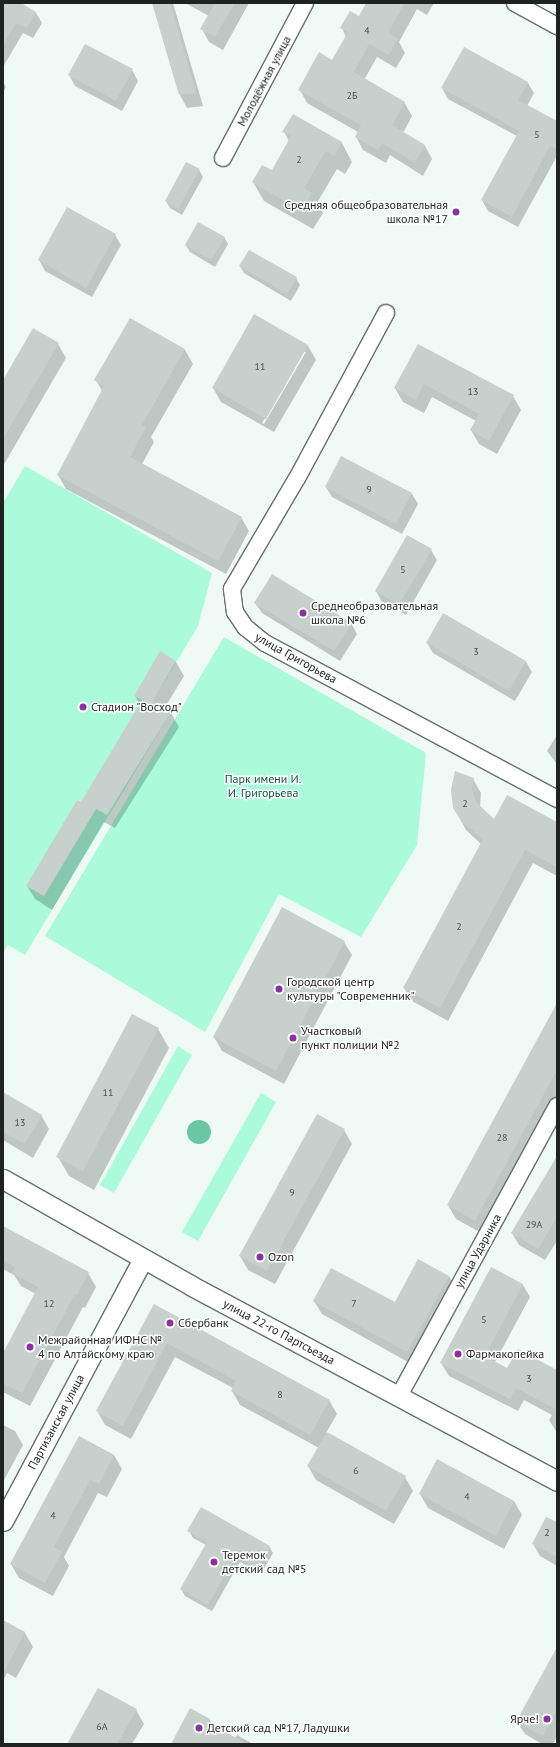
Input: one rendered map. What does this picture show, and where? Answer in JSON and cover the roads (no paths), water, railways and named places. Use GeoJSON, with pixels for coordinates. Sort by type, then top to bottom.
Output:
{"type":"FeatureCollection","features":[{"type":"Feature","properties":{"kind":"street","name":"Молодёжная улица"},"geometry":{"type":"LineString","coordinates":[[223,158],[305,3]]}},
{"type":"Feature","properties":{"kind":"street"},"geometry":{"type":"LineString","coordinates":[[516,3],[557,26]]}},
{"type":"Feature","properties":{"kind":"street","name":"улица Григорьева"},"geometry":{"type":"LineString","coordinates":[[386,313],[297,478],[232,589],[235,612],[245,627],[265,643],[557,799]]}},
{"type":"Feature","properties":{"kind":"street","name":"улица Ударника"},"geometry":{"type":"LineString","coordinates":[[399,1396],[557,1106]]}},
{"type":"Feature","properties":{"kind":"street","name":"улица 22-го Партсъезда"},"geometry":{"type":"LineString","coordinates":[[3,1179],[143,1259],[557,1481]]}},
{"type":"Feature","properties":{"kind":"street","name":"Партизанская улица"},"geometry":{"type":"LineString","coordinates":[[3,1521],[143,1259]]}},
{"type":"Feature","properties":{"kind":"place","name":"Средняя общеобразовательная школа №17"},"geometry":{"type":"Point","coordinates":[456,212]}},
{"type":"Feature","properties":{"kind":"place","name":"Среднеобразовательная школа №6"},"geometry":{"type":"Point","coordinates":[303,613]}},
{"type":"Feature","properties":{"kind":"place","name":"Стадион \"Восход\""},"geometry":{"type":"Point","coordinates":[83,707]}},
{"type":"Feature","properties":{"kind":"place","name":"Городской центр культуры \"Современник\""},"geometry":{"type":"Point","coordinates":[279,989]}},
{"type":"Feature","properties":{"kind":"place","name":"Участковый пункт полиции №2"},"geometry":{"type":"Point","coordinates":[293,1038]}},
{"type":"Feature","properties":{"kind":"place","name":"Ozon"},"geometry":{"type":"Point","coordinates":[260,1257]}},
{"type":"Feature","properties":{"kind":"place","name":"Сбербанк"},"geometry":{"type":"Point","coordinates":[170,1323]}},
{"type":"Feature","properties":{"kind":"place","name":"Межрайонная ИФНС № 4 по Алтайскому краю"},"geometry":{"type":"Point","coordinates":[30,1347]}},
{"type":"Feature","properties":{"kind":"place","name":"Фармакопейка"},"geometry":{"type":"Point","coordinates":[458,1354]}},
{"type":"Feature","properties":{"kind":"place","name":"Теремок детский сад №5"},"geometry":{"type":"Point","coordinates":[214,1562]}},
{"type":"Feature","properties":{"kind":"place","name":"Ярче!"},"geometry":{"type":"Point","coordinates":[547,1719]}},
{"type":"Feature","properties":{"kind":"place","name":"Детский сад №17, Ладушки"},"geometry":{"type":"Point","coordinates":[199,1728]}},
{"type":"Feature","properties":{"kind":"park label","name":"Парк имени И. И. Григорьева"},"geometry":{"type":"Point","coordinates":[263,786]}}]}
